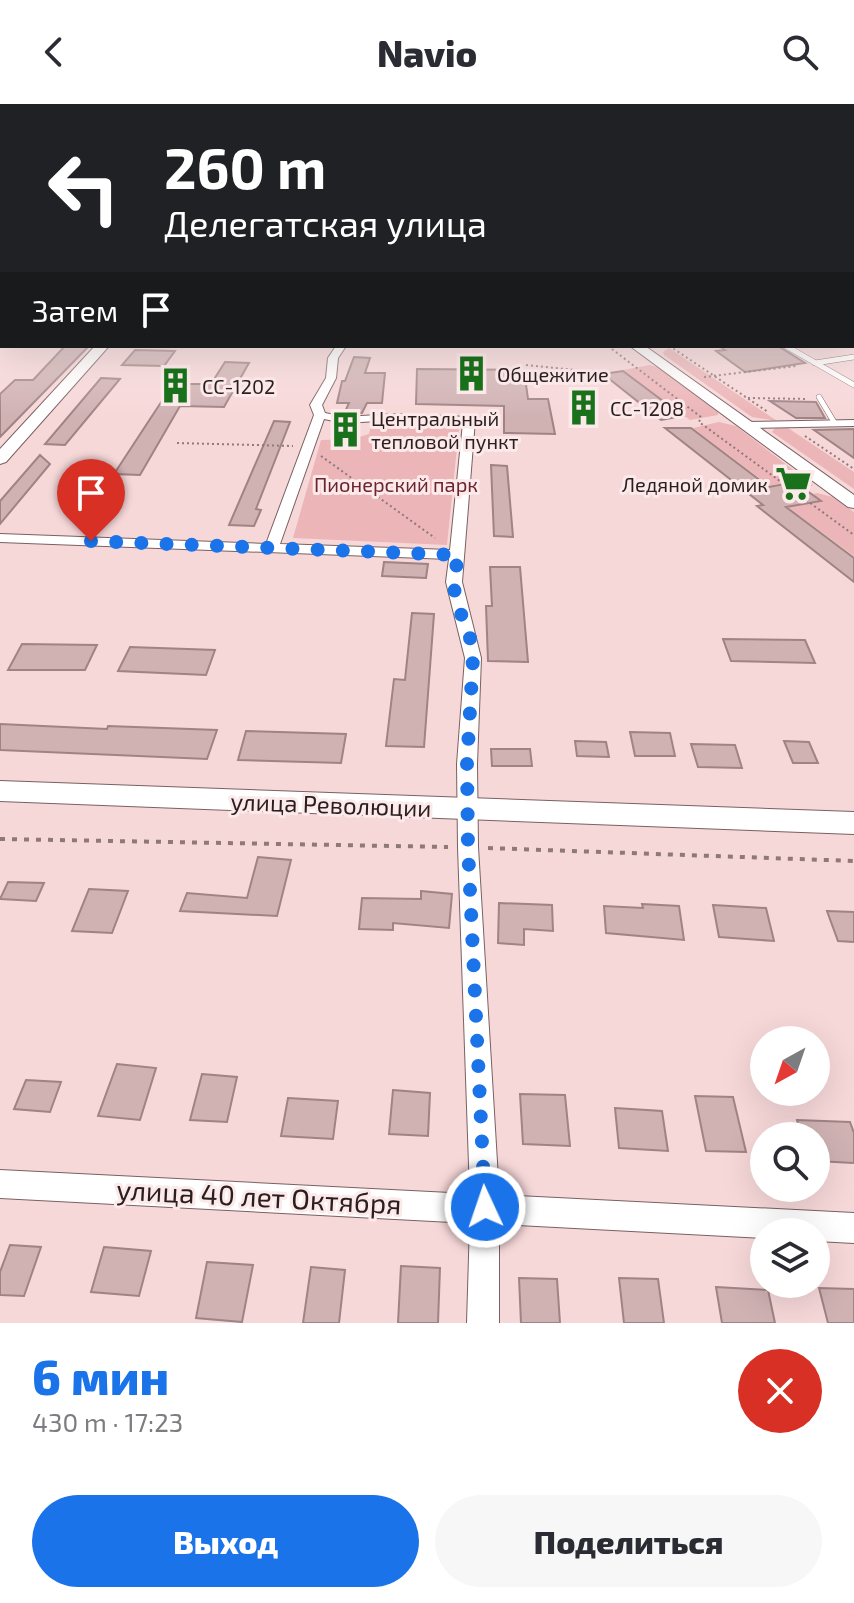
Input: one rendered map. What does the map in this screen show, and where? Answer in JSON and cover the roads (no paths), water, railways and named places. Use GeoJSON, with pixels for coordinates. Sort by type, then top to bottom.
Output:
{"type":"FeatureCollection","features":[{"type":"Feature","properties":{"kind":"street"},"geometry":{"type":"LineString","coordinates":[[0,459],[100,348]]}},
{"type":"Feature","properties":{"kind":"street"},"geometry":{"type":"LineString","coordinates":[[272,547],[320,415],[316,405],[331,378],[333,358],[340,348]]}},
{"type":"Feature","properties":{"kind":"street"},"geometry":{"type":"LineString","coordinates":[[640,348],[854,503]]}},
{"type":"Feature","properties":{"kind":"street"},"geometry":{"type":"LineString","coordinates":[[320,415],[355,420],[395,417],[469,420],[454,582],[455,598],[470,638],[473,658],[467,809],[485,1207],[483,1323]]}},
{"type":"Feature","properties":{"kind":"street"},"geometry":{"type":"LineString","coordinates":[[745,425],[854,423]]}},
{"type":"Feature","properties":{"kind":"street"},"geometry":{"type":"LineString","coordinates":[[0,538],[458,555]]}},
{"type":"Feature","properties":{"kind":"street","name":"улица Революции"},"geometry":{"type":"LineString","coordinates":[[0,791],[854,823]]}},
{"type":"Feature","properties":{"kind":"street","name":"улица 40 лет Октября"},"geometry":{"type":"LineString","coordinates":[[0,1184],[854,1228]]}},
{"type":"Feature","properties":{"kind":"lane"},"geometry":{"type":"LineString","coordinates":[[789,348],[854,385]]}},
{"type":"Feature","properties":{"kind":"lane"},"geometry":{"type":"LineString","coordinates":[[815,363],[854,357]]}},
{"type":"Feature","properties":{"kind":"lane"},"geometry":{"type":"LineString","coordinates":[[820,398],[834,422]]}},
{"type":"Feature","properties":{"kind":"place","name":"Общежитие"},"geometry":{"type":"Point","coordinates":[471,374]}},
{"type":"Feature","properties":{"kind":"place","name":"СС-1202"},"geometry":{"type":"Point","coordinates":[176,386]}},
{"type":"Feature","properties":{"kind":"place","name":"СС-1208"},"geometry":{"type":"Point","coordinates":[584,408]}},
{"type":"Feature","properties":{"kind":"place","name":"Центральный тепловой пункт"},"geometry":{"type":"Point","coordinates":[345,430]}},
{"type":"Feature","properties":{"kind":"place","name":"Ледяной домик"},"geometry":{"type":"Point","coordinates":[794,484]}},
{"type":"Feature","properties":{"kind":"park label","name":"Пионерский парк"},"geometry":{"type":"Point","coordinates":[396,484]}}]}
